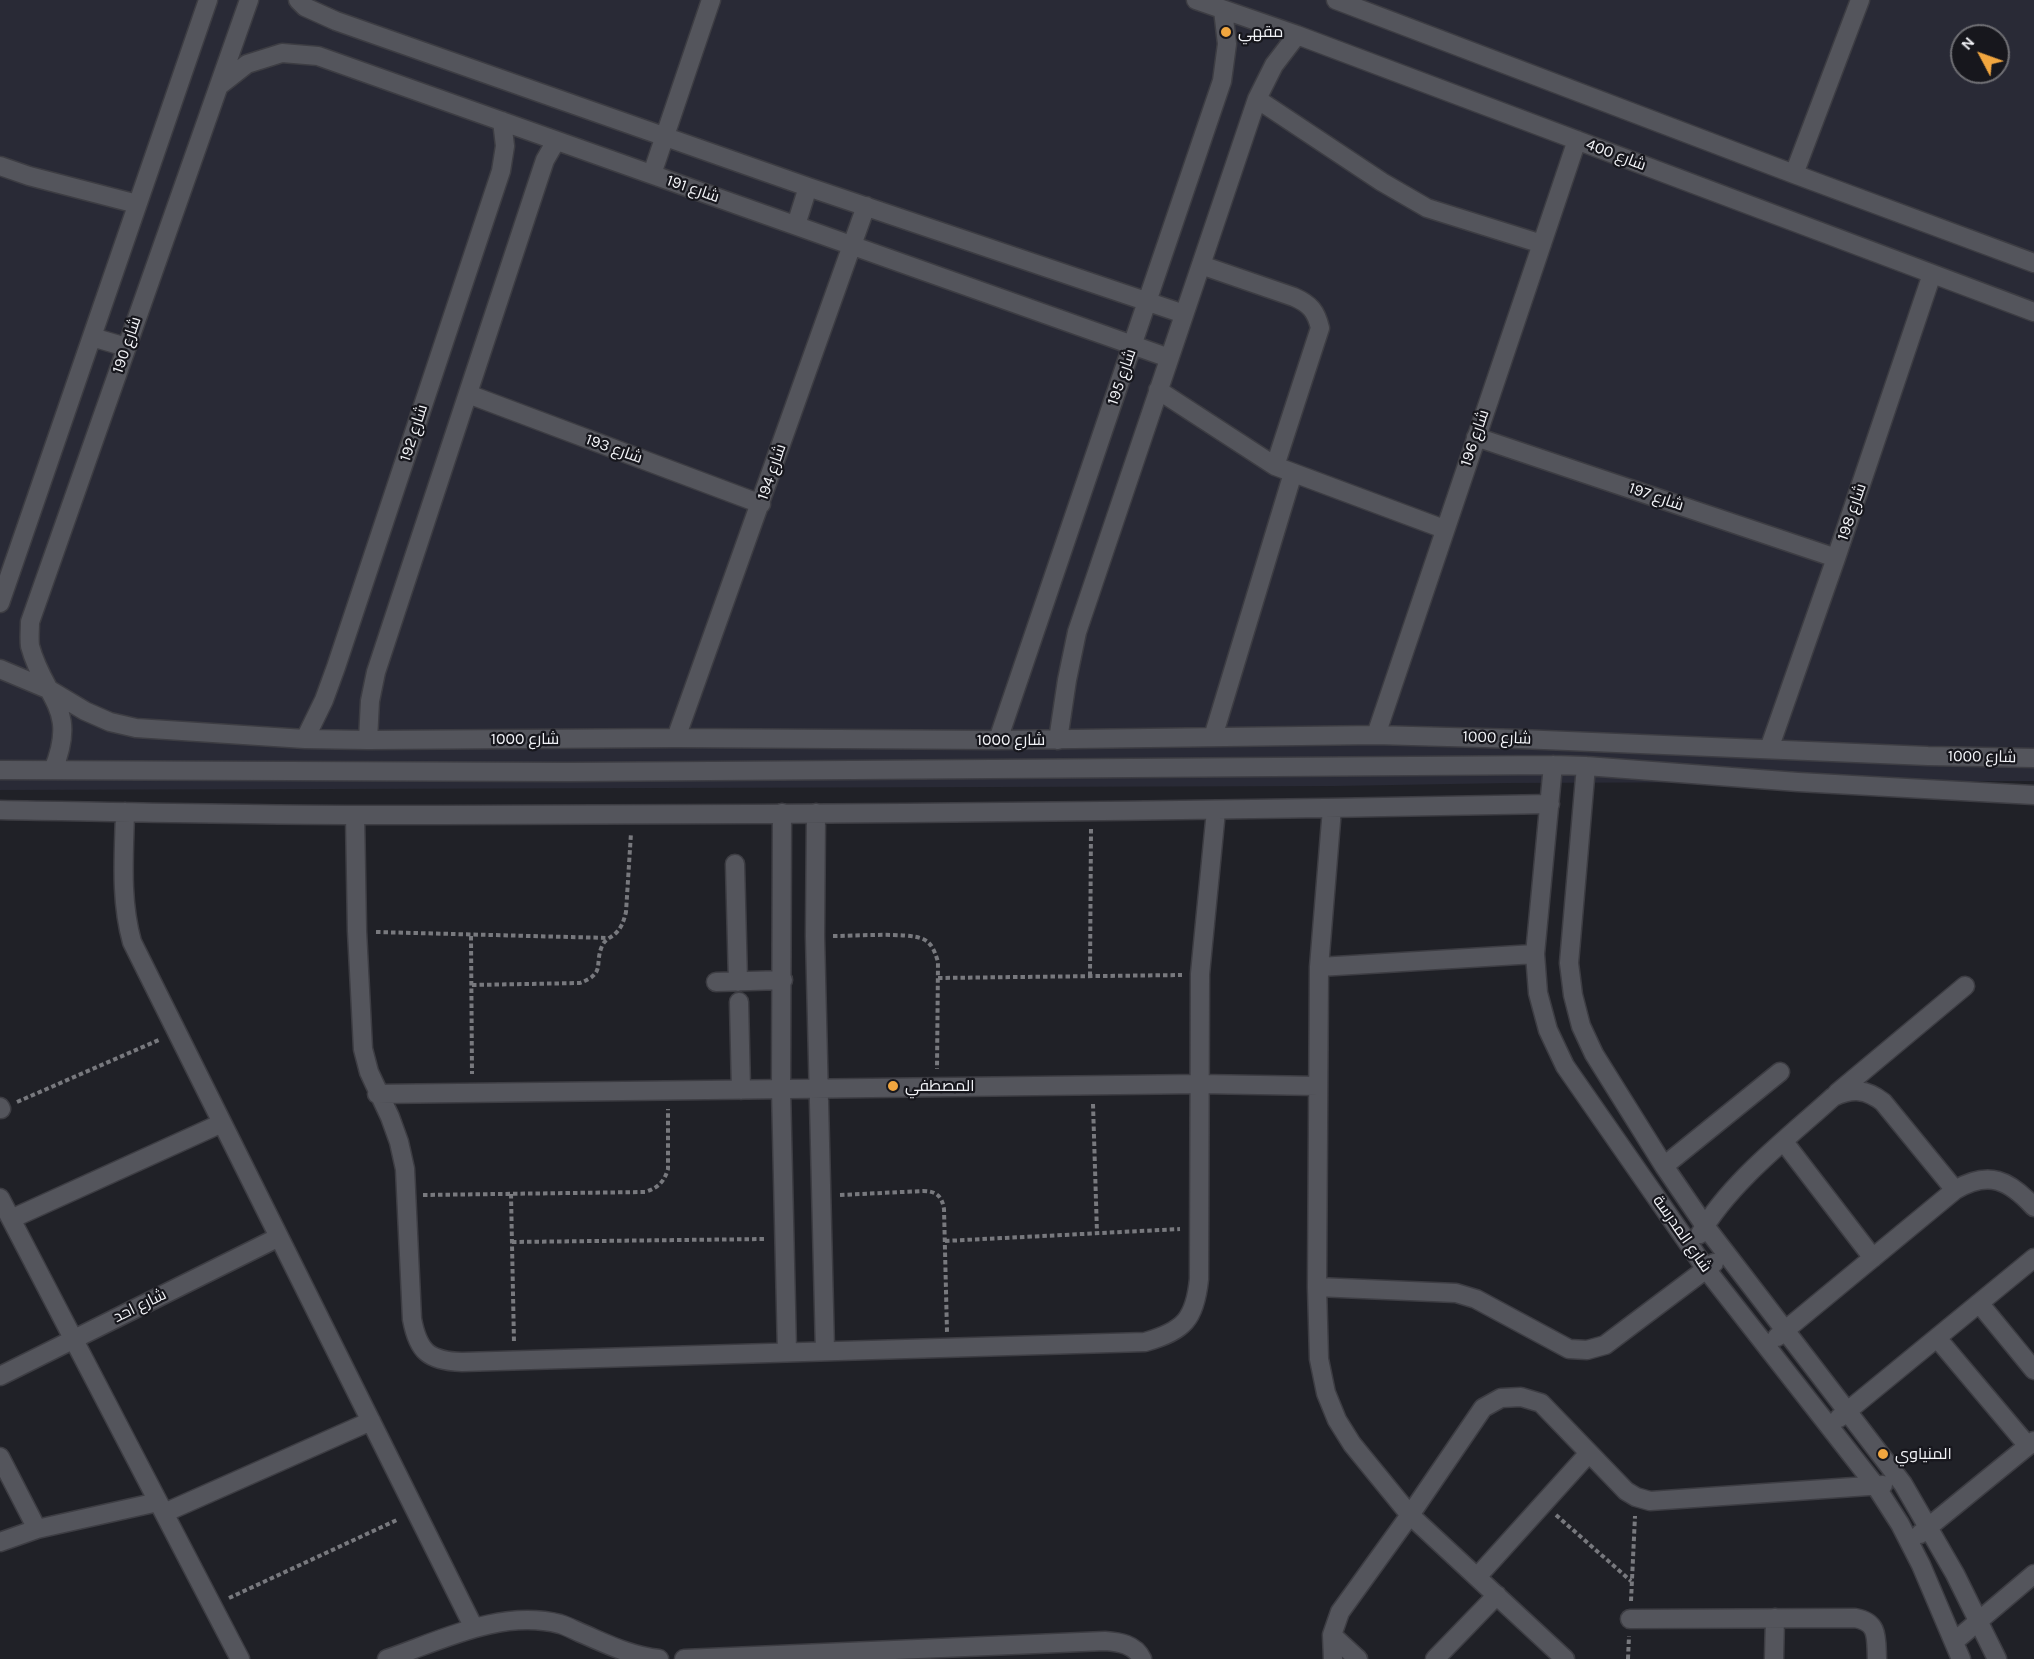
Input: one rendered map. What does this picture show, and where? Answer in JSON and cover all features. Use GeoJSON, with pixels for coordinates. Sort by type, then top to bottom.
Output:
{"type":"FeatureCollection","features":[{"type":"Feature","properties":{"kind":"street"},"geometry":{"type":"LineString","coordinates":[[0,603],[208,0]]}},
{"type":"Feature","properties":{"kind":"street","name":"شارع 190"},"geometry":{"type":"LineString","coordinates":[[53,770],[61,750],[63,729],[60,708],[30,643],[30,622],[249,0]]}},
{"type":"Feature","properties":{"kind":"street"},"geometry":{"type":"LineString","coordinates":[[298,0],[305,7],[336,21],[808,187],[1184,314]]}},
{"type":"Feature","properties":{"kind":"street"},"geometry":{"type":"LineString","coordinates":[[652,174],[711,0]]}},
{"type":"Feature","properties":{"kind":"street","name":"شارع 400"},"geometry":{"type":"LineString","coordinates":[[1196,0],[1297,35],[2034,312]]}},
{"type":"Feature","properties":{"kind":"street"},"geometry":{"type":"LineString","coordinates":[[1336,0],[2034,263]]}},
{"type":"Feature","properties":{"kind":"street"},"geometry":{"type":"LineString","coordinates":[[1794,174],[1860,0]]}},
{"type":"Feature","properties":{"kind":"street","name":"شارع 195"},"geometry":{"type":"LineString","coordinates":[[998,740],[1222,81],[1227,44],[1223,10]]}},
{"type":"Feature","properties":{"kind":"street"},"geometry":{"type":"LineString","coordinates":[[1058,740],[1077,632],[1158,390],[1257,99],[1274,65],[1297,35]]}},
{"type":"Feature","properties":{"kind":"street","name":"شارع 191"},"geometry":{"type":"LineString","coordinates":[[219,86],[247,64],[282,53],[318,56],[1169,358]]}},
{"type":"Feature","properties":{"kind":"street"},"geometry":{"type":"LineString","coordinates":[[1257,99],[1382,182],[1427,208],[1542,244]]}},
{"type":"Feature","properties":{"kind":"street","name":"شارع 192"},"geometry":{"type":"LineString","coordinates":[[305,739],[324,700],[336,667],[501,171],[505,146],[502,121]]}},
{"type":"Feature","properties":{"kind":"street","name":"شارع 196"},"geometry":{"type":"LineString","coordinates":[[1376,735],[1577,140]]}},
{"type":"Feature","properties":{"kind":"street"},"geometry":{"type":"LineString","coordinates":[[368,740],[370,701],[376,672],[541,170],[556,141]]}},
{"type":"Feature","properties":{"kind":"street"},"geometry":{"type":"LineString","coordinates":[[0,166],[29,176],[137,204]]}},
{"type":"Feature","properties":{"kind":"street"},"geometry":{"type":"LineString","coordinates":[[796,225],[808,187]]}},
{"type":"Feature","properties":{"kind":"street","name":"شارع 194"},"geometry":{"type":"LineString","coordinates":[[676,738],[866,206]]}},
{"type":"Feature","properties":{"kind":"street"},"geometry":{"type":"LineString","coordinates":[[1201,265],[1294,297],[1307,303],[1317,314],[1320,328],[1275,466]]}},
{"type":"Feature","properties":{"kind":"street","name":"شارع 198"},"geometry":{"type":"LineString","coordinates":[[1769,749],[1932,274]]}},
{"type":"Feature","properties":{"kind":"street"},"geometry":{"type":"LineString","coordinates":[[92,337],[126,347]]}},
{"type":"Feature","properties":{"kind":"street"},"geometry":{"type":"LineString","coordinates":[[1158,390],[1275,466],[1444,530]]}},
{"type":"Feature","properties":{"kind":"street","name":"شارع 193"},"geometry":{"type":"LineString","coordinates":[[468,394],[761,504]]}},
{"type":"Feature","properties":{"kind":"street","name":"شارع 197"},"geometry":{"type":"LineString","coordinates":[[1476,437],[1836,558]]}},
{"type":"Feature","properties":{"kind":"street"},"geometry":{"type":"LineString","coordinates":[[1213,737],[1293,473]]}},
{"type":"Feature","properties":{"kind":"street","name":"شارع 1000"},"geometry":{"type":"LineString","coordinates":[[0,669],[50,690],[85,711],[110,722],[136,728],[305,739],[1058,740],[1376,735],[2034,758]]}},
{"type":"Feature","properties":{"kind":"street","name":"شارع 1000"},"geometry":{"type":"LineString","coordinates":[[0,770],[583,772],[1553,765],[1810,783],[2034,795]]}},
{"type":"Feature","properties":{"kind":"street","name":"شارع المدرسة"},"geometry":{"type":"LineString","coordinates":[[1553,765],[1535,954],[1538,993],[1548,1030],[1565,1066],[1706,1269],[1875,1485],[1921,1565],[1961,1659]]}},
{"type":"Feature","properties":{"kind":"street","name":"شارع المدرسة"},"geometry":{"type":"LineString","coordinates":[[1586,766],[1570,952],[1572,994],[1581,1026],[1594,1054],[1664,1166],[1705,1226],[1903,1484],[1980,1621],[1997,1659]]}},
{"type":"Feature","properties":{"kind":"street"},"geometry":{"type":"LineString","coordinates":[[0,810],[355,815],[633,814],[1216,811],[1551,804]]}},
{"type":"Feature","properties":{"kind":"street"},"geometry":{"type":"LineString","coordinates":[[1332,809],[1319,967],[1317,1287],[1319,1359],[1326,1393],[1337,1420],[1352,1444],[1410,1515],[1565,1659]]}},
{"type":"Feature","properties":{"kind":"street"},"geometry":{"type":"LineString","coordinates":[[355,815],[357,931],[363,1049],[369,1072],[399,1142],[405,1169],[412,1318],[415,1337],[426,1352],[443,1361],[1145,1342],[1167,1336],[1186,1322],[1197,1302],[1200,974],[1216,811]]}},
{"type":"Feature","properties":{"kind":"street"},"geometry":{"type":"LineString","coordinates":[[125,812],[123,898],[132,942],[474,1628]]}},
{"type":"Feature","properties":{"kind":"street"},"geometry":{"type":"LineString","coordinates":[[782,813],[781,1089],[787,1352]]}},
{"type":"Feature","properties":{"kind":"street"},"geometry":{"type":"LineString","coordinates":[[816,813],[815,936],[825,1351]]}},
{"type":"Feature","properties":{"kind":"street"},"geometry":{"type":"LineString","coordinates":[[735,864],[738,982]]}},
{"type":"Feature","properties":{"kind":"street"},"geometry":{"type":"LineString","coordinates":[[782,936],[815,936]]}},
{"type":"Feature","properties":{"kind":"street"},"geometry":{"type":"LineString","coordinates":[[1319,967],[1535,954]]}},
{"type":"Feature","properties":{"kind":"street"},"geometry":{"type":"LineString","coordinates":[[716,982],[783,980]]}},
{"type":"Feature","properties":{"kind":"street"},"geometry":{"type":"LineString","coordinates":[[1692,1249],[1705,1226],[1738,1185],[1833,1096],[1965,986]]}},
{"type":"Feature","properties":{"kind":"street"},"geometry":{"type":"LineString","coordinates":[[739,1002],[741,1090]]}},
{"type":"Feature","properties":{"kind":"street"},"geometry":{"type":"LineString","coordinates":[[1664,1166],[1780,1072]]}},
{"type":"Feature","properties":{"kind":"street"},"geometry":{"type":"LineString","coordinates":[[378,1094],[1200,1084],[1318,1086]]}},
{"type":"Feature","properties":{"kind":"street"},"geometry":{"type":"LineString","coordinates":[[1833,1096],[1846,1091],[1859,1090],[1872,1094],[1883,1102],[1955,1190]]}},
{"type":"Feature","properties":{"kind":"street"},"geometry":{"type":"LineString","coordinates":[[11,1219],[222,1123]]}},
{"type":"Feature","properties":{"kind":"street"},"geometry":{"type":"LineString","coordinates":[[1784,1142],[1873,1258]]}},
{"type":"Feature","properties":{"kind":"street"},"geometry":{"type":"LineString","coordinates":[[1766,1347],[1955,1190],[1968,1182],[1982,1179],[1996,1180],[2010,1185],[2034,1207]]}},
{"type":"Feature","properties":{"kind":"street"},"geometry":{"type":"LineString","coordinates":[[0,1198],[240,1659]]}},
{"type":"Feature","properties":{"kind":"street","name":"شارع احد"},"geometry":{"type":"LineString","coordinates":[[0,1376],[279,1237]]}},
{"type":"Feature","properties":{"kind":"street"},"geometry":{"type":"LineString","coordinates":[[1317,1287],[1456,1293],[1476,1299],[1569,1349],[1587,1350],[1605,1345],[1726,1253]]}},
{"type":"Feature","properties":{"kind":"street"},"geometry":{"type":"LineString","coordinates":[[1828,1427],[2034,1258]]}},
{"type":"Feature","properties":{"kind":"street"},"geometry":{"type":"LineString","coordinates":[[1979,1304],[2034,1370]]}},
{"type":"Feature","properties":{"kind":"street"},"geometry":{"type":"LineString","coordinates":[[1909,1542],[2031,1443],[1937,1338]]}},
{"type":"Feature","properties":{"kind":"street"},"geometry":{"type":"LineString","coordinates":[[1333,1659],[1332,1635],[1340,1612],[1410,1515],[1476,1416],[1483,1408],[1501,1398],[1521,1396],[1541,1403],[1626,1491],[1650,1501],[1903,1484]]}},
{"type":"Feature","properties":{"kind":"street"},"geometry":{"type":"LineString","coordinates":[[0,1542],[37,1529],[161,1507],[371,1421]]}},
{"type":"Feature","properties":{"kind":"street"},"geometry":{"type":"LineString","coordinates":[[1477,1577],[1589,1453]]}},
{"type":"Feature","properties":{"kind":"street"},"geometry":{"type":"LineString","coordinates":[[0,1457],[37,1529]]}},
{"type":"Feature","properties":{"kind":"street"},"geometry":{"type":"LineString","coordinates":[[1954,1641],[2034,1574]]}},
{"type":"Feature","properties":{"kind":"street"},"geometry":{"type":"LineString","coordinates":[[1435,1659],[1497,1595]]}},
{"type":"Feature","properties":{"kind":"street"},"geometry":{"type":"LineString","coordinates":[[1774,1618],[1774,1659]]}},
{"type":"Feature","properties":{"kind":"street"},"geometry":{"type":"LineString","coordinates":[[1630,1619],[1855,1618],[1865,1620],[1873,1627],[1877,1659]]}},
{"type":"Feature","properties":{"kind":"street"},"geometry":{"type":"LineString","coordinates":[[387,1659],[474,1628],[517,1620],[560,1624],[621,1652],[659,1659]]}},
{"type":"Feature","properties":{"kind":"street"},"geometry":{"type":"LineString","coordinates":[[1332,1635],[1358,1659]]}},
{"type":"Feature","properties":{"kind":"street"},"geometry":{"type":"LineString","coordinates":[[684,1659],[1105,1641],[1124,1643],[1142,1659]]}},
{"type":"Feature","properties":{"kind":"path"},"geometry":{"type":"LineString","coordinates":[[1090,976],[1091,812]]}},
{"type":"Feature","properties":{"kind":"path"},"geometry":{"type":"LineString","coordinates":[[472,985],[580,984],[589,980],[596,973],[600,964],[602,945],[623,924],[626,912],[633,814]]}},
{"type":"Feature","properties":{"kind":"path"},"geometry":{"type":"LineString","coordinates":[[357,931],[471,936],[608,938]]}},
{"type":"Feature","properties":{"kind":"path"},"geometry":{"type":"LineString","coordinates":[[471,936],[472,1093]]}},
{"type":"Feature","properties":{"kind":"path"},"geometry":{"type":"LineString","coordinates":[[815,936],[911,936],[925,939],[934,949],[938,962],[937,1087]]}},
{"type":"Feature","properties":{"kind":"path"},"geometry":{"type":"LineString","coordinates":[[938,978],[1200,974]]}},
{"type":"Feature","properties":{"kind":"path"},"geometry":{"type":"LineString","coordinates":[[1,1108],[177,1033]]}},
{"type":"Feature","properties":{"kind":"path"},"geometry":{"type":"LineString","coordinates":[[1093,1085],[1097,1233]]}},
{"type":"Feature","properties":{"kind":"path"},"geometry":{"type":"LineString","coordinates":[[407,1195],[645,1192],[654,1189],[666,1178],[668,1169],[668,1090]]}},
{"type":"Feature","properties":{"kind":"path"},"geometry":{"type":"LineString","coordinates":[[821,1196],[931,1191],[938,1195],[943,1201],[948,1347]]}},
{"type":"Feature","properties":{"kind":"path"},"geometry":{"type":"LineString","coordinates":[[511,1194],[515,1360]]}},
{"type":"Feature","properties":{"kind":"path"},"geometry":{"type":"LineString","coordinates":[[945,1241],[1199,1228]]}},
{"type":"Feature","properties":{"kind":"path"},"geometry":{"type":"LineString","coordinates":[[512,1242],[784,1239]]}},
{"type":"Feature","properties":{"kind":"path"},"geometry":{"type":"LineString","coordinates":[[1628,1659],[1636,1497]]}},
{"type":"Feature","properties":{"kind":"path"},"geometry":{"type":"LineString","coordinates":[[1543,1504],[1632,1582]]}},
{"type":"Feature","properties":{"kind":"path"},"geometry":{"type":"LineString","coordinates":[[212,1606],[416,1511]]}},
{"type":"Feature","properties":{"kind":"shaded area"},"geometry":{"type":"Polygon","coordinates":[[[0,0],[2034,0],[2034,781],[1335,786],[0,790],[0,0]]]}},
{"type":"Feature","properties":{"kind":"place","name":"مقهي"},"geometry":{"type":"Point","coordinates":[1226,32]}},
{"type":"Feature","properties":{"kind":"place","name":"المصطفي"},"geometry":{"type":"Point","coordinates":[893,1086]}},
{"type":"Feature","properties":{"kind":"place","name":"المنياوي"},"geometry":{"type":"Point","coordinates":[1883,1454]}}]}
